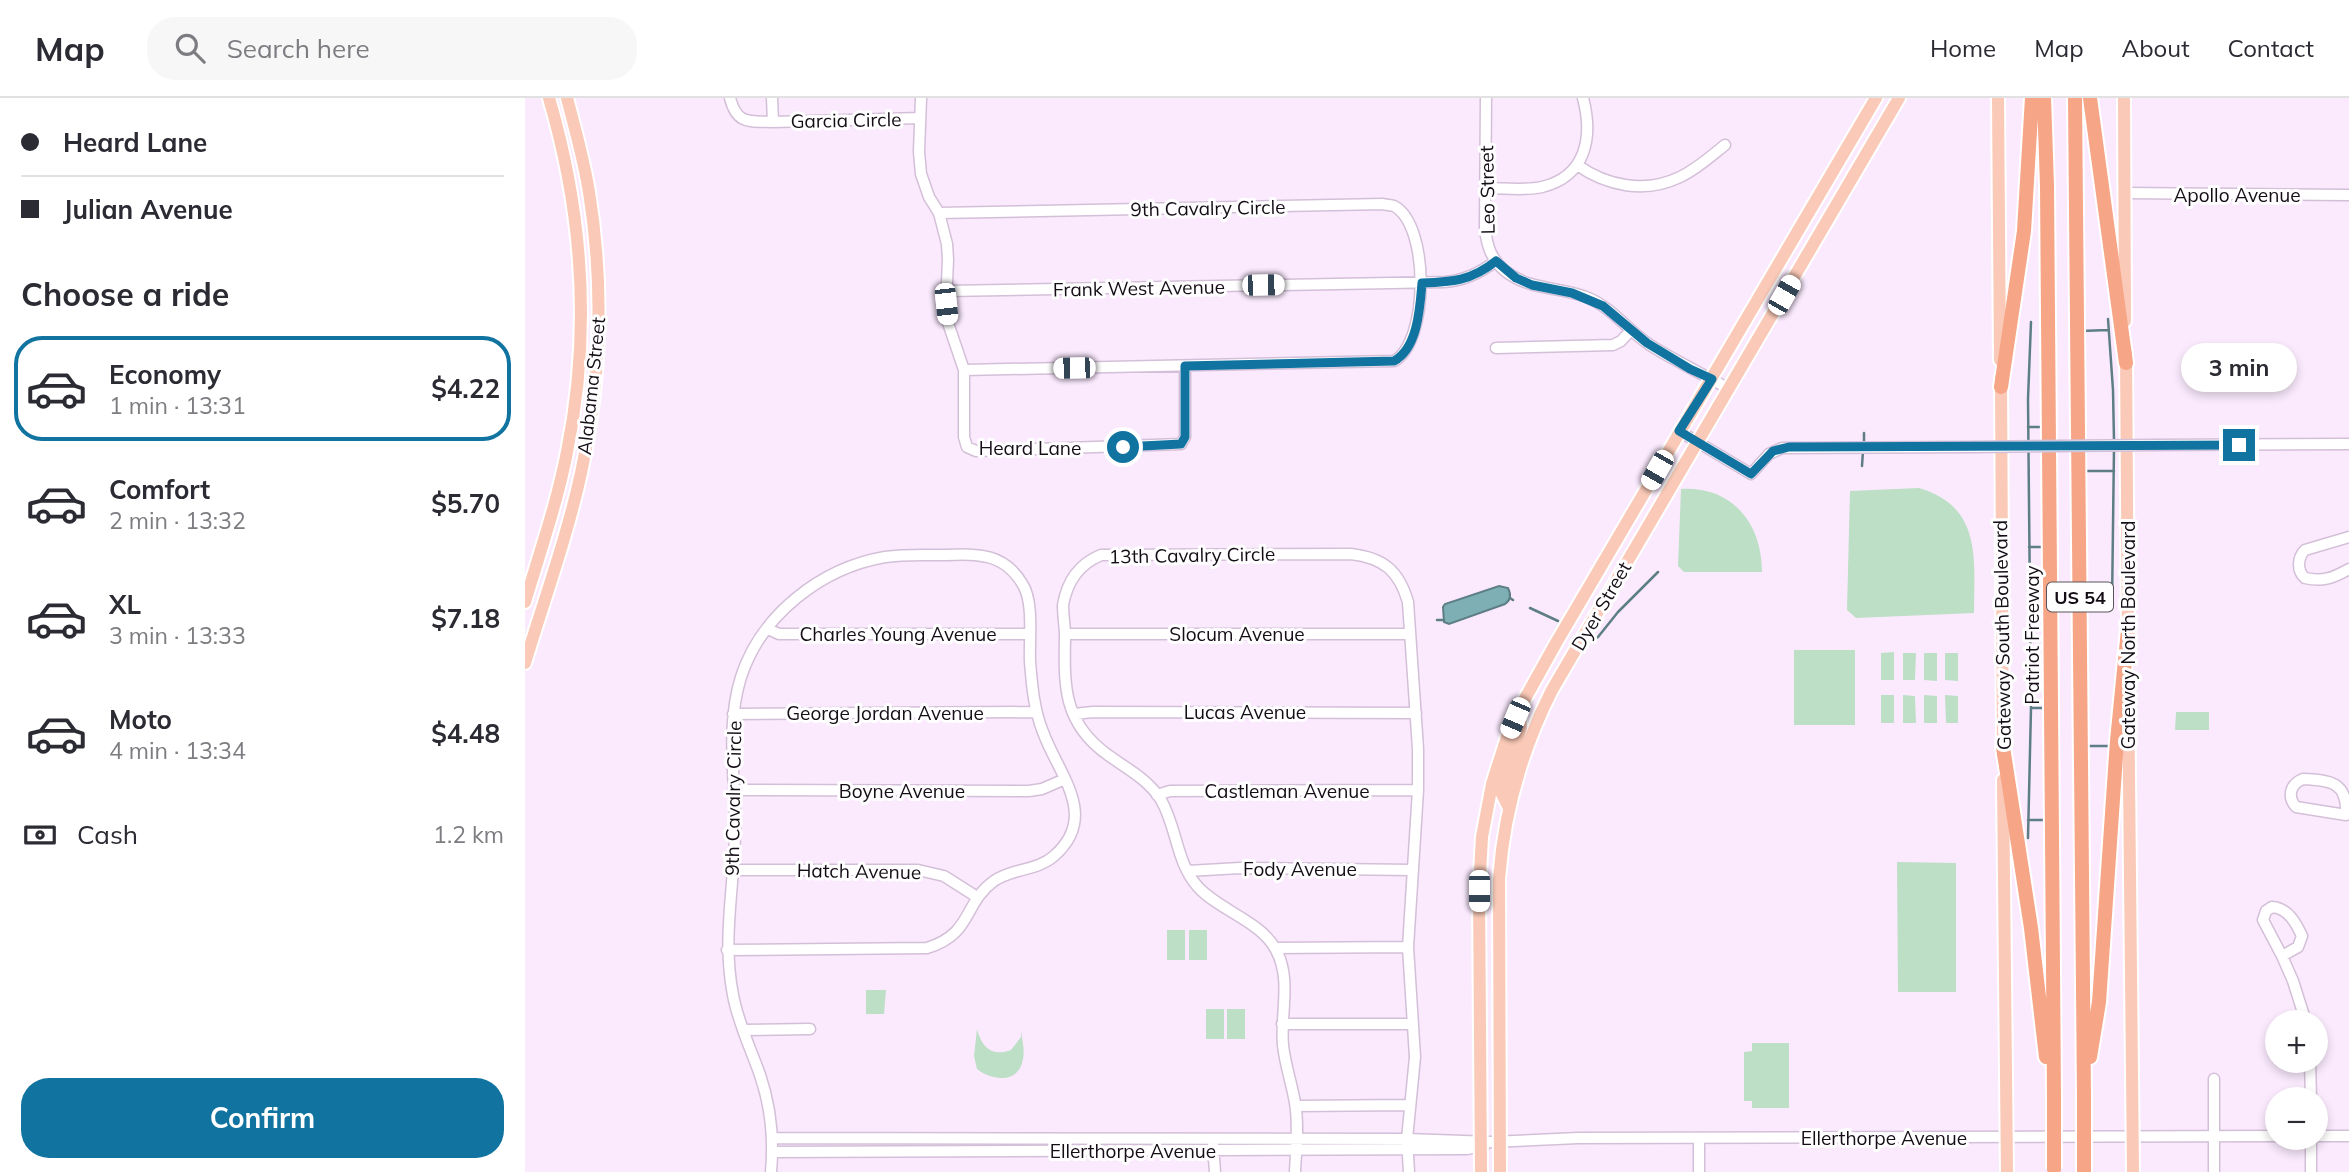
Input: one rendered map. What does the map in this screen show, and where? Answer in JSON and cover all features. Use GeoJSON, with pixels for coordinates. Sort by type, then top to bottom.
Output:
{"type":"FeatureCollection","features":[{"type":"Feature","properties":{"kind":"highway"},"geometry":{"type":"LineString","coordinates":[[2001,387],[2025,221],[2032,98]]}},
{"type":"Feature","properties":{"kind":"highway","name":"Patriot Freeway"},"geometry":{"type":"LineString","coordinates":[[2044,98],[2047,187],[2054,1172]]}},
{"type":"Feature","properties":{"kind":"highway","name":"US 54"},"geometry":{"type":"LineString","coordinates":[[2075,98],[2084,1172]]}},
{"type":"Feature","properties":{"kind":"highway"},"geometry":{"type":"LineString","coordinates":[[2090,98],[2126,363]]}},
{"type":"Feature","properties":{"kind":"highway"},"geometry":{"type":"LineString","coordinates":[[2084,1097],[2099,1002],[2128,630]]}},
{"type":"Feature","properties":{"kind":"highway"},"geometry":{"type":"LineString","coordinates":[[2003,747],[2040,994],[2046,1063],[2054,1091]]}},
{"type":"Feature","properties":{"kind":"main road","name":"Alabama Street"},"geometry":{"type":"LineString","coordinates":[[525,602],[562,477],[574,414],[582,318],[575,216],[563,149],[549,98]]}},
{"type":"Feature","properties":{"kind":"main road"},"geometry":{"type":"LineString","coordinates":[[1878,98],[1896,102]]}},
{"type":"Feature","properties":{"kind":"main road","name":"Dyer Street"},"geometry":{"type":"LineString","coordinates":[[1500,1172],[1488,1142],[1480,864],[1492,784],[1515,718],[1679,431],[1878,98]]}},
{"type":"Feature","properties":{"kind":"main road","name":"Gateway South Boulevard"},"geometry":{"type":"LineString","coordinates":[[1998,98],[2007,1172]]}},
{"type":"Feature","properties":{"kind":"main road","name":"Gateway North Boulevard"},"geometry":{"type":"LineString","coordinates":[[2124,98],[2133,1172]]}},
{"type":"Feature","properties":{"kind":"main road","name":"Alabama Street"},"geometry":{"type":"LineString","coordinates":[[525,663],[570,514],[593,403],[599,313],[598,277],[588,190],[568,102]]}},
{"type":"Feature","properties":{"kind":"main road","name":"Dyer Street"},"geometry":{"type":"LineString","coordinates":[[1481,1172],[1488,1142],[1499,879],[1508,807],[1517,770],[1540,712],[1896,102]]}},
{"type":"Feature","properties":{"kind":"main road"},"geometry":{"type":"LineString","coordinates":[[1635,509],[1653,518]]}},
{"type":"Feature","properties":{"kind":"main road"},"geometry":{"type":"LineString","coordinates":[[1508,807],[1501,792],[1521,728],[1520,720],[1515,718]]}},
{"type":"Feature","properties":{"kind":"street","name":"Garcia Circle"},"geometry":{"type":"LineString","coordinates":[[730,98],[733,110],[740,118],[748,121],[920,118]]}},
{"type":"Feature","properties":{"kind":"street"},"geometry":{"type":"LineString","coordinates":[[772,98],[773,122]]}},
{"type":"Feature","properties":{"kind":"street"},"geometry":{"type":"LineString","coordinates":[[921,98],[921,174],[944,228],[948,260],[947,320],[964,370],[1185,366]]}},
{"type":"Feature","properties":{"kind":"street","name":"Leo Street"},"geometry":{"type":"LineString","coordinates":[[1486,98],[1486,241],[1496,261],[1516,278],[1532,285],[1572,293],[1594,301],[1617,315],[1647,343],[1729,389]]}},
{"type":"Feature","properties":{"kind":"street"},"geometry":{"type":"LineString","coordinates":[[1486,188],[1542,187],[1560,179],[1577,164],[1583,155],[1588,134],[1583,98]]}},
{"type":"Feature","properties":{"kind":"street","name":"Alabama Street"},"geometry":{"type":"LineString","coordinates":[[553,111],[568,102]]}},
{"type":"Feature","properties":{"kind":"street"},"geometry":{"type":"LineString","coordinates":[[563,149],[579,145]]}},
{"type":"Feature","properties":{"kind":"street"},"geometry":{"type":"LineString","coordinates":[[1577,164],[1598,178],[1618,185],[1659,184],[1689,172],[1725,145]]}},
{"type":"Feature","properties":{"kind":"street","name":"Apollo Avenue"},"geometry":{"type":"LineString","coordinates":[[2124,193],[2349,195]]}},
{"type":"Feature","properties":{"kind":"street","name":"9th Cavalry Circle"},"geometry":{"type":"LineString","coordinates":[[939,213],[1383,204],[1394,206],[1404,216],[1417,250],[1422,283],[1420,311],[1405,354],[1394,361],[1185,366]]}},
{"type":"Feature","properties":{"kind":"street","name":"Frank West Avenue"},"geometry":{"type":"LineString","coordinates":[[946,291],[1458,282],[1496,261]]}},
{"type":"Feature","properties":{"kind":"street"},"geometry":{"type":"LineString","coordinates":[[1496,348],[1613,345],[1631,330]]}},
{"type":"Feature","properties":{"kind":"street","name":"Heard Lane"},"geometry":{"type":"LineString","coordinates":[[964,370],[964,437],[967,447],[976,452],[1181,444],[1185,437],[1185,366]]}},
{"type":"Feature","properties":{"kind":"street"},"geometry":{"type":"LineString","coordinates":[[1679,431],[1751,474],[1769,454],[1782,448],[2349,444]]}},
{"type":"Feature","properties":{"kind":"street"},"geometry":{"type":"LineString","coordinates":[[2349,537],[2305,550],[2300,557],[2299,569],[2305,579],[2316,581],[2331,579],[2349,569]]}},
{"type":"Feature","properties":{"kind":"street","name":"9th Cavalry Circle"},"geometry":{"type":"LineString","coordinates":[[727,950],[927,948],[957,931],[965,922],[977,897],[996,880],[1016,870],[1046,862],[1064,845],[1075,816],[1073,797],[1050,750],[1036,712],[1031,670],[1029,604],[1025,588],[1006,564],[981,554],[902,555],[880,558],[851,567],[808,589],[782,610],[768,628],[742,675],[733,714],[734,870],[727,921],[727,950],[734,1001],[768,1104],[773,1138],[771,1172]]}},
{"type":"Feature","properties":{"kind":"street","name":"13th Cavalry Circle"},"geometry":{"type":"LineString","coordinates":[[1275,948],[1257,929],[1210,899],[1196,885],[1183,862],[1170,819],[1157,794],[1092,742],[1068,702],[1064,678],[1063,605],[1069,584],[1076,572],[1092,559],[1110,554],[1351,554],[1367,556],[1397,574],[1408,603],[1416,713],[1418,790],[1408,947],[1415,1077],[1409,1105],[1409,1172]]}},
{"type":"Feature","properties":{"kind":"street","name":"Charles Young Avenue"},"geometry":{"type":"LineString","coordinates":[[768,628],[779,634],[1029,634]]}},
{"type":"Feature","properties":{"kind":"street","name":"Slocum Avenue"},"geometry":{"type":"LineString","coordinates":[[1065,634],[1410,634]]}},
{"type":"Feature","properties":{"kind":"street","name":"George Jordan Avenue"},"geometry":{"type":"LineString","coordinates":[[733,714],[1036,712]]}},
{"type":"Feature","properties":{"kind":"street","name":"Lucas Avenue"},"geometry":{"type":"LineString","coordinates":[[1074,714],[1416,713]]}},
{"type":"Feature","properties":{"kind":"street","name":"Boyne Avenue"},"geometry":{"type":"LineString","coordinates":[[735,790],[1029,791],[1065,779]]}},
{"type":"Feature","properties":{"kind":"street"},"geometry":{"type":"LineString","coordinates":[[2303,779],[2331,781],[2340,789],[2347,816],[2296,807],[2291,798],[2293,785],[2303,779]]}},
{"type":"Feature","properties":{"kind":"street","name":"Castleman Avenue"},"geometry":{"type":"LineString","coordinates":[[1157,794],[1170,791],[1418,790]]}},
{"type":"Feature","properties":{"kind":"street","name":"Fody Avenue"},"geometry":{"type":"LineString","coordinates":[[1188,872],[1240,869],[1413,870]]}},
{"type":"Feature","properties":{"kind":"street","name":"Hatch Avenue"},"geometry":{"type":"LineString","coordinates":[[734,870],[930,872],[944,876],[977,897]]}},
{"type":"Feature","properties":{"kind":"street"},"geometry":{"type":"LineString","coordinates":[[2282,956],[2298,947],[2302,936],[2293,919],[2284,910],[2272,907],[2266,911],[2263,920],[2293,981],[2302,1010]]}},
{"type":"Feature","properties":{"kind":"street"},"geometry":{"type":"LineString","coordinates":[[1295,1172],[1296,1106],[1283,1046],[1284,989],[1275,948],[1408,947]]}},
{"type":"Feature","properties":{"kind":"street"},"geometry":{"type":"LineString","coordinates":[[1282,1024],[1412,1024]]}},
{"type":"Feature","properties":{"kind":"street"},"geometry":{"type":"LineString","coordinates":[[743,1030],[810,1030]]}},
{"type":"Feature","properties":{"kind":"street"},"geometry":{"type":"LineString","coordinates":[[2214,1079],[2214,1172]]}},
{"type":"Feature","properties":{"kind":"street"},"geometry":{"type":"LineString","coordinates":[[1296,1106],[1409,1105]]}},
{"type":"Feature","properties":{"kind":"street","name":"Ellerthorpe Avenue"},"geometry":{"type":"LineString","coordinates":[[773,1152],[1214,1151],[1488,1142],[2265,1136]]}},
{"type":"Feature","properties":{"kind":"street"},"geometry":{"type":"LineString","coordinates":[[2328,1137],[2349,1136]]}},
{"type":"Feature","properties":{"kind":"street","name":"Ellerthorpe Avenue"},"geometry":{"type":"LineString","coordinates":[[773,1138],[1296,1139],[1407,1144]]}},
{"type":"Feature","properties":{"kind":"street"},"geometry":{"type":"LineString","coordinates":[[1213,1139],[1215,1172]]}},
{"type":"Feature","properties":{"kind":"street"},"geometry":{"type":"LineString","coordinates":[[1699,1139],[1699,1172]]}},
{"type":"Feature","properties":{"kind":"street"},"geometry":{"type":"LineString","coordinates":[[2311,1172],[2312,1150]]}},
{"type":"Feature","properties":{"kind":"shaded area"},"geometry":{"type":"Polygon","coordinates":[[[1919,488],[1940,497],[1955,508],[1965,522],[1973,555],[1974,613],[1856,618],[1847,610],[1850,491],[1919,488]]]}},
{"type":"Feature","properties":{"kind":"shaded area"},"geometry":{"type":"Polygon","coordinates":[[[1681,489],[1715,494],[1741,511],[1757,538],[1762,572],[1684,572],[1678,566],[1681,489]]]}},
{"type":"Feature","properties":{"kind":"shaded area"},"geometry":{"type":"Polygon","coordinates":[[[1499,586],[1509,590],[1509,599],[1505,604],[1449,624],[1444,622],[1445,604],[1499,586]]]}},
{"type":"Feature","properties":{"kind":"shaded area"},"geometry":{"type":"Polygon","coordinates":[[[1794,650],[1855,650],[1855,725],[1794,725],[1794,650]]]}},
{"type":"Feature","properties":{"kind":"shaded area"},"geometry":{"type":"Polygon","coordinates":[[[1894,652],[1894,680],[1881,680],[1881,653],[1894,652]]]}},
{"type":"Feature","properties":{"kind":"shaded area"},"geometry":{"type":"Polygon","coordinates":[[[1903,653],[1916,653],[1915,680],[1903,680],[1903,653]]]}},
{"type":"Feature","properties":{"kind":"shaded area"},"geometry":{"type":"Polygon","coordinates":[[[1924,653],[1937,653],[1937,681],[1924,680],[1924,653]]]}},
{"type":"Feature","properties":{"kind":"shaded area"},"geometry":{"type":"Polygon","coordinates":[[[1945,653],[1958,653],[1958,681],[1945,680],[1945,653]]]}},
{"type":"Feature","properties":{"kind":"shaded area"},"geometry":{"type":"Polygon","coordinates":[[[1881,695],[1894,695],[1894,723],[1881,723],[1881,695]]]}},
{"type":"Feature","properties":{"kind":"shaded area"},"geometry":{"type":"Polygon","coordinates":[[[1903,695],[1915,696],[1916,723],[1903,723],[1903,695]]]}},
{"type":"Feature","properties":{"kind":"shaded area"},"geometry":{"type":"Polygon","coordinates":[[[1924,695],[1937,696],[1937,723],[1924,723],[1924,695]]]}},
{"type":"Feature","properties":{"kind":"shaded area"},"geometry":{"type":"Polygon","coordinates":[[[1945,695],[1958,696],[1958,723],[1946,723],[1945,695]]]}},
{"type":"Feature","properties":{"kind":"shaded area"},"geometry":{"type":"Polygon","coordinates":[[[2176,712],[2209,712],[2209,730],[2175,730],[2176,712]]]}},
{"type":"Feature","properties":{"kind":"shaded area"},"geometry":{"type":"Polygon","coordinates":[[[1897,862],[1956,863],[1956,992],[1898,992],[1897,862]]]}},
{"type":"Feature","properties":{"kind":"shaded area"},"geometry":{"type":"Polygon","coordinates":[[[1167,930],[1185,930],[1185,960],[1167,960],[1167,930]]]}},
{"type":"Feature","properties":{"kind":"shaded area"},"geometry":{"type":"Polygon","coordinates":[[[1189,930],[1207,930],[1207,960],[1189,960],[1189,930]]]}},
{"type":"Feature","properties":{"kind":"shaded area"},"geometry":{"type":"Polygon","coordinates":[[[866,990],[886,990],[884,1014],[866,1014],[866,990]]]}},
{"type":"Feature","properties":{"kind":"shaded area"},"geometry":{"type":"Polygon","coordinates":[[[1206,1009],[1224,1009],[1224,1039],[1206,1039],[1206,1009]]]}},
{"type":"Feature","properties":{"kind":"shaded area"},"geometry":{"type":"Polygon","coordinates":[[[1227,1009],[1245,1009],[1245,1039],[1227,1039],[1227,1009]]]}},
{"type":"Feature","properties":{"kind":"shaded area"},"geometry":{"type":"Polygon","coordinates":[[[977,1029],[985,1046],[998,1052],[1011,1050],[1021,1037],[1021,1030],[1024,1056],[1016,1073],[997,1078],[977,1069],[974,1056],[977,1029]]]}},
{"type":"Feature","properties":{"kind":"shaded area"},"geometry":{"type":"Polygon","coordinates":[[[1752,1043],[1789,1043],[1789,1108],[1752,1108],[1752,1101],[1744,1101],[1744,1052],[1752,1051],[1752,1043]]]}},
{"type":"Feature","properties":{"kind":"waterway"},"geometry":{"type":"LineString","coordinates":[[2108,319],[2114,441]]}},
{"type":"Feature","properties":{"kind":"waterway"},"geometry":{"type":"LineString","coordinates":[[2028,838],[2031,708],[2028,399],[2031,322]]}},
{"type":"Feature","properties":{"kind":"waterway"},"geometry":{"type":"LineString","coordinates":[[2081,331],[2108,330]]}},
{"type":"Feature","properties":{"kind":"waterway"},"geometry":{"type":"LineString","coordinates":[[2028,427],[2042,427]]}},
{"type":"Feature","properties":{"kind":"waterway"},"geometry":{"type":"LineString","coordinates":[[1864,433],[1864,445]]}},
{"type":"Feature","properties":{"kind":"waterway"},"geometry":{"type":"LineString","coordinates":[[2112,605],[2114,448]]}},
{"type":"Feature","properties":{"kind":"waterway"},"geometry":{"type":"LineString","coordinates":[[1862,466],[1863,451]]}},
{"type":"Feature","properties":{"kind":"waterway"},"geometry":{"type":"LineString","coordinates":[[2082,471],[2114,471]]}},
{"type":"Feature","properties":{"kind":"waterway"},"geometry":{"type":"LineString","coordinates":[[2029,547],[2043,547]]}},
{"type":"Feature","properties":{"kind":"waterway"},"geometry":{"type":"LineString","coordinates":[[1589,640],[1598,637],[1618,612],[1658,572]]}},
{"type":"Feature","properties":{"kind":"waterway"},"geometry":{"type":"LineString","coordinates":[[2083,600],[2111,600]]}},
{"type":"Feature","properties":{"kind":"waterway"},"geometry":{"type":"LineString","coordinates":[[1530,608],[1558,621]]}},
{"type":"Feature","properties":{"kind":"waterway"},"geometry":{"type":"LineString","coordinates":[[1437,620],[1444,620]]}},
{"type":"Feature","properties":{"kind":"waterway"},"geometry":{"type":"LineString","coordinates":[[2031,708],[2045,708]]}},
{"type":"Feature","properties":{"kind":"waterway"},"geometry":{"type":"LineString","coordinates":[[2084,746],[2113,746]]}},
{"type":"Feature","properties":{"kind":"waterway"},"geometry":{"type":"LineString","coordinates":[[2028,820],[2045,820]]}},
{"type":"Feature","properties":{"kind":"route"},"geometry":{"type":"LineString","coordinates":[[1123,447],[1181,444],[1185,437],[1185,366],[1394,361],[1405,354],[1413,334],[1420,311],[1422,283],[1458,282],[1496,261],[1504,270],[1532,285],[1572,293],[1603,306],[1617,315],[1647,343],[1712,379],[1679,431],[1751,474],[1773,451],[1789,447],[2239,445]]}}]}
